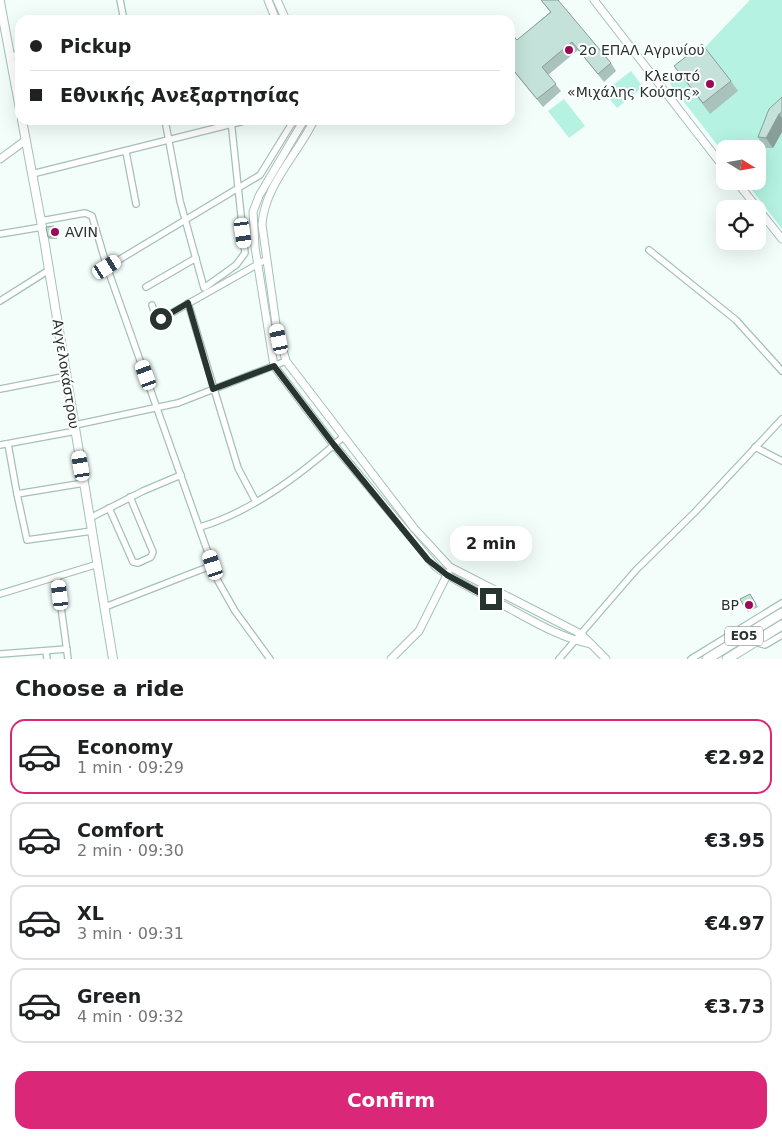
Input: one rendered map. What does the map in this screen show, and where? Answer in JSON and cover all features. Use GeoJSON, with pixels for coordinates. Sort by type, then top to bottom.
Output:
{"type":"FeatureCollection","features":[{"type":"Feature","properties":{"kind":"main road"},"geometry":{"type":"LineString","coordinates":[[0,2],[15,82]]}},
{"type":"Feature","properties":{"kind":"main road","name":"Αγγελοκάστρου"},"geometry":{"type":"LineString","coordinates":[[23,125],[42,224],[113,659]]}},
{"type":"Feature","properties":{"kind":"main road","name":"ΕΟ5"},"geometry":{"type":"LineString","coordinates":[[707,659],[782,613]]}},
{"type":"Feature","properties":{"kind":"main road","name":"ΕΟ5"},"geometry":{"type":"LineString","coordinates":[[727,659],[782,626]]}},
{"type":"Feature","properties":{"kind":"street"},"geometry":{"type":"LineString","coordinates":[[120,0],[123,15]]}},
{"type":"Feature","properties":{"kind":"street"},"geometry":{"type":"LineString","coordinates":[[268,0],[274,15]]}},
{"type":"Feature","properties":{"kind":"street"},"geometry":{"type":"LineString","coordinates":[[277,0],[284,15]]}},
{"type":"Feature","properties":{"kind":"street"},"geometry":{"type":"LineString","coordinates":[[594,0],[716,156]]}},
{"type":"Feature","properties":{"kind":"street"},"geometry":{"type":"LineString","coordinates":[[10,56],[15,55]]}},
{"type":"Feature","properties":{"kind":"street"},"geometry":{"type":"LineString","coordinates":[[166,125],[185,219],[204,288],[229,271],[242,258],[245,248],[231,125]]}},
{"type":"Feature","properties":{"kind":"street"},"geometry":{"type":"LineString","coordinates":[[32,174],[126,152],[220,125]]}},
{"type":"Feature","properties":{"kind":"street"},"geometry":{"type":"LineString","coordinates":[[107,267],[262,173],[291,125]]}},
{"type":"Feature","properties":{"kind":"street"},"geometry":{"type":"LineString","coordinates":[[301,125],[255,205],[252,220],[274,366],[334,445],[428,560],[447,575],[574,641],[591,644]]}},
{"type":"Feature","properties":{"kind":"street"},"geometry":{"type":"LineString","coordinates":[[311,125],[265,207],[262,225],[276,324],[286,361],[414,528],[450,567],[581,634],[606,659]]}},
{"type":"Feature","properties":{"kind":"street"},"geometry":{"type":"LineString","coordinates":[[0,159],[19,143],[26,140]]}},
{"type":"Feature","properties":{"kind":"street"},"geometry":{"type":"LineString","coordinates":[[126,152],[136,204]]}},
{"type":"Feature","properties":{"kind":"street"},"geometry":{"type":"LineString","coordinates":[[743,190],[782,238]]}},
{"type":"Feature","properties":{"kind":"street"},"geometry":{"type":"LineString","coordinates":[[0,234],[85,213],[90,214],[213,565],[230,603],[270,659]]}},
{"type":"Feature","properties":{"kind":"street"},"geometry":{"type":"LineString","coordinates":[[649,250],[736,320],[782,371]]}},
{"type":"Feature","properties":{"kind":"street"},"geometry":{"type":"LineString","coordinates":[[146,287],[196,258]]}},
{"type":"Feature","properties":{"kind":"street"},"geometry":{"type":"LineString","coordinates":[[152,305],[156,318],[159,319],[267,259]]}},
{"type":"Feature","properties":{"kind":"street"},"geometry":{"type":"LineString","coordinates":[[0,302],[49,270]]}},
{"type":"Feature","properties":{"kind":"street"},"geometry":{"type":"LineString","coordinates":[[188,303],[238,468],[256,502]]}},
{"type":"Feature","properties":{"kind":"street"},"geometry":{"type":"LineString","coordinates":[[0,445],[178,403],[286,361]]}},
{"type":"Feature","properties":{"kind":"street"},"geometry":{"type":"LineString","coordinates":[[0,390],[67,376]]}},
{"type":"Feature","properties":{"kind":"street"},"geometry":{"type":"LineString","coordinates":[[560,659],[636,570],[696,511],[782,419]]}},
{"type":"Feature","properties":{"kind":"street"},"geometry":{"type":"LineString","coordinates":[[200,527],[237,514],[343,437]]}},
{"type":"Feature","properties":{"kind":"street"},"geometry":{"type":"LineString","coordinates":[[8,444],[27,540],[92,531]]}},
{"type":"Feature","properties":{"kind":"street"},"geometry":{"type":"LineString","coordinates":[[755,447],[782,461]]}},
{"type":"Feature","properties":{"kind":"street"},"geometry":{"type":"LineString","coordinates":[[90,518],[130,497],[180,475]]}},
{"type":"Feature","properties":{"kind":"street"},"geometry":{"type":"LineString","coordinates":[[17,494],[84,483]]}},
{"type":"Feature","properties":{"kind":"street"},"geometry":{"type":"LineString","coordinates":[[109,508],[133,562],[138,563],[151,558],[153,552],[130,497]]}},
{"type":"Feature","properties":{"kind":"street"},"geometry":{"type":"LineString","coordinates":[[0,594],[98,564]]}},
{"type":"Feature","properties":{"kind":"street"},"geometry":{"type":"LineString","coordinates":[[104,607],[213,565]]}},
{"type":"Feature","properties":{"kind":"street"},"geometry":{"type":"LineString","coordinates":[[391,659],[419,631],[450,567]]}},
{"type":"Feature","properties":{"kind":"street"},"geometry":{"type":"LineString","coordinates":[[57,577],[68,659]]}},
{"type":"Feature","properties":{"kind":"street"},"geometry":{"type":"LineString","coordinates":[[691,659],[782,603]]}},
{"type":"Feature","properties":{"kind":"street"},"geometry":{"type":"LineString","coordinates":[[754,642],[765,645],[782,635]]}},
{"type":"Feature","properties":{"kind":"street"},"geometry":{"type":"LineString","coordinates":[[0,654],[67,649]]}},
{"type":"Feature","properties":{"kind":"street"},"geometry":{"type":"LineString","coordinates":[[46,651],[47,659]]}},
{"type":"Feature","properties":{"kind":"green space"},"geometry":{"type":"Polygon","coordinates":[[[750,0],[782,0],[782,229],[766,208],[766,200],[760,200],[752,190],[766,190],[766,140],[716,140],[716,143],[670,84],[750,0]]]}},
{"type":"Feature","properties":{"kind":"green space"},"geometry":{"type":"Polygon","coordinates":[[[631,71],[643,87],[617,108],[604,92],[631,71]]]}},
{"type":"Feature","properties":{"kind":"green space"},"geometry":{"type":"Polygon","coordinates":[[[564,99],[585,126],[569,138],[548,111],[564,99]]]}},
{"type":"Feature","properties":{"kind":"building"},"geometry":{"type":"Polygon","coordinates":[[[541,0],[558,0],[611,63],[598,74],[572,42],[542,67],[556,84],[537,99],[515,72],[515,38],[517,40],[551,12],[541,0]]]}},
{"type":"Feature","properties":{"kind":"building","name":"Κλειστό «Μιχάλης Κούσης»"},"geometry":{"type":"Polygon","coordinates":[[[702,44],[731,81],[703,103],[674,66],[702,44]]]}},
{"type":"Feature","properties":{"kind":"building"},"geometry":{"type":"Polygon","coordinates":[[[782,97],[782,112],[779,114],[766,138],[758,137],[769,109],[782,97]]]}},
{"type":"Feature","properties":{"kind":"building"},"geometry":{"type":"Polygon","coordinates":[[[54,226],[56,236],[48,237],[46,227],[54,226]]]}},
{"type":"Feature","properties":{"kind":"building"},"geometry":{"type":"Polygon","coordinates":[[[750,594],[756,604],[746,610],[740,599],[750,594]]]}},
{"type":"Feature","properties":{"kind":"place","name":"2ο ΕΠΑΛ Αγρινίου"},"geometry":{"type":"Point","coordinates":[569,50]}},
{"type":"Feature","properties":{"kind":"place","name":"Κλειστό «Μιχάλης Κούσης»"},"geometry":{"type":"Point","coordinates":[710,84]}},
{"type":"Feature","properties":{"kind":"place","name":"AVIN"},"geometry":{"type":"Point","coordinates":[55,232]}},
{"type":"Feature","properties":{"kind":"place","name":"BP"},"geometry":{"type":"Point","coordinates":[749,605]}},
{"type":"Feature","properties":{"kind":"route"},"geometry":{"type":"LineString","coordinates":[[161,319],[188,303],[213,389],[274,366],[334,445],[428,560],[447,575],[491,599]]}}]}
